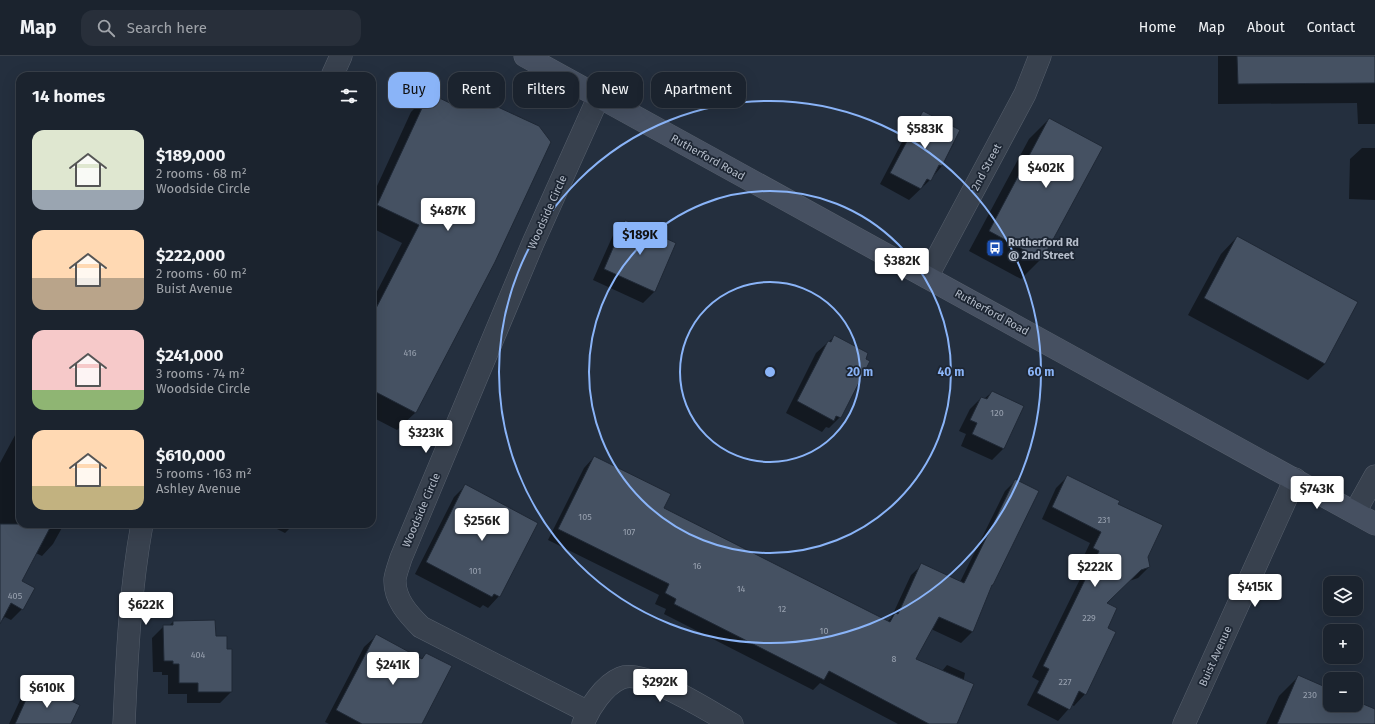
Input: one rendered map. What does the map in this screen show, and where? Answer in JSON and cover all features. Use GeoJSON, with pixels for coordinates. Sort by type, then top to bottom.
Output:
{"type":"FeatureCollection","features":[{"type":"Feature","properties":{"kind":"street"},"geometry":{"type":"LineString","coordinates":[[334,72],[341,56]]}},
{"type":"Feature","properties":{"kind":"street","name":"Rutherford Road"},"geometry":{"type":"LineString","coordinates":[[525,56],[587,90]]}},
{"type":"Feature","properties":{"kind":"street","name":"2nd Street"},"geometry":{"type":"LineString","coordinates":[[927,277],[1025,94],[1040,56]]}},
{"type":"Feature","properties":{"kind":"street","name":"Woodside Circle"},"geometry":{"type":"LineString","coordinates":[[585,718],[421,627],[407,613],[398,596],[395,579],[401,558],[529,252],[594,108]]}},
{"type":"Feature","properties":{"kind":"street","name":"Rutherford Road"},"geometry":{"type":"LineString","coordinates":[[621,108],[1356,512],[1375,524]]}},
{"type":"Feature","properties":{"kind":"street"},"geometry":{"type":"LineString","coordinates":[[1356,512],[1375,476]]}},
{"type":"Feature","properties":{"kind":"street","name":"Buist Avenue"},"geometry":{"type":"LineString","coordinates":[[1184,724],[1295,479]]}},
{"type":"Feature","properties":{"kind":"street"},"geometry":{"type":"LineString","coordinates":[[124,724],[127,659],[135,565],[141,528]]}},
{"type":"Feature","properties":{"kind":"street"},"geometry":{"type":"LineString","coordinates":[[585,718],[609,686],[622,677],[639,677],[661,684],[732,724]]}},
{"type":"Feature","properties":{"kind":"building"},"geometry":{"type":"Polygon","coordinates":[[[1237,56],[1375,56],[1375,83],[1238,84],[1237,56]]]}},
{"type":"Feature","properties":{"kind":"building"},"geometry":{"type":"Polygon","coordinates":[[[440,98],[448,102],[448,108],[500,108],[539,126],[551,142],[495,262],[416,413],[376,392],[376,308],[419,225],[377,205],[422,108],[440,108],[440,98]]]}},
{"type":"Feature","properties":{"kind":"building"},"geometry":{"type":"Polygon","coordinates":[[[923,111],[960,130],[942,166],[939,165],[931,181],[927,179],[921,189],[890,173],[923,111]]]}},
{"type":"Feature","properties":{"kind":"building"},"geometry":{"type":"Polygon","coordinates":[[[1049,118],[1103,147],[1042,260],[989,231],[1049,118]]]}},
{"type":"Feature","properties":{"kind":"building"},"geometry":{"type":"Polygon","coordinates":[[[625,220],[676,243],[655,292],[604,269],[625,220]]]}},
{"type":"Feature","properties":{"kind":"building"},"geometry":{"type":"Polygon","coordinates":[[[1237,236],[1358,302],[1325,364],[1204,298],[1237,236]]]}},
{"type":"Feature","properties":{"kind":"building"},"geometry":{"type":"Polygon","coordinates":[[[834,335],[868,353],[866,359],[870,361],[841,418],[836,416],[834,421],[797,401],[828,341],[831,342],[834,335]]]}},
{"type":"Feature","properties":{"kind":"building"},"geometry":{"type":"Polygon","coordinates":[[[992,391],[1024,406],[1004,449],[972,434],[977,423],[970,420],[981,397],[987,399],[992,391]]]}},
{"type":"Feature","properties":{"kind":"building"},"geometry":{"type":"Polygon","coordinates":[[[594,456],[671,494],[664,508],[890,622],[895,613],[898,614],[921,563],[964,583],[1015,479],[1039,491],[992,585],[973,632],[939,617],[916,659],[974,684],[957,724],[929,724],[829,671],[824,680],[674,604],[676,599],[665,593],[669,584],[558,529],[594,456]]]}},
{"type":"Feature","properties":{"kind":"building"},"geometry":{"type":"Polygon","coordinates":[[[1067,475],[1120,501],[1118,504],[1163,525],[1148,557],[1150,567],[1141,570],[1107,603],[1117,608],[1108,628],[1116,632],[1086,695],[1079,691],[1070,710],[1037,693],[1049,669],[1043,666],[1099,551],[1093,548],[1101,532],[1052,507],[1067,475]]]}},
{"type":"Feature","properties":{"kind":"building"},"geometry":{"type":"Polygon","coordinates":[[[465,484],[538,523],[500,597],[494,594],[492,597],[426,562],[465,484]]]}},
{"type":"Feature","properties":{"kind":"building"},"geometry":{"type":"Polygon","coordinates":[[[0,524],[16,524],[16,528],[50,528],[22,581],[35,588],[23,610],[11,603],[0,624],[0,524]]]}},
{"type":"Feature","properties":{"kind":"building"},"geometry":{"type":"Polygon","coordinates":[[[215,620],[216,636],[227,636],[227,649],[232,649],[232,692],[198,692],[198,683],[179,683],[179,664],[173,664],[173,661],[164,661],[163,625],[173,625],[173,621],[215,620]]]}},
{"type":"Feature","properties":{"kind":"building"},"geometry":{"type":"Polygon","coordinates":[[[376,634],[422,659],[426,653],[452,666],[422,724],[362,724],[336,710],[376,634]]]}},
{"type":"Feature","properties":{"kind":"building"},"geometry":{"type":"Polygon","coordinates":[[[1298,675],[1323,686],[1323,712],[1363,712],[1363,704],[1375,709],[1375,724],[1277,724],[1298,675]]]}},
{"type":"Feature","properties":{"kind":"building"},"geometry":{"type":"Polygon","coordinates":[[[33,684],[80,705],[71,724],[15,724],[33,684]]]}},
{"type":"Feature","properties":{"kind":"place","name":"Rutherford Rd @ 2nd Street"},"geometry":{"type":"Point","coordinates":[995,248]}}]}
